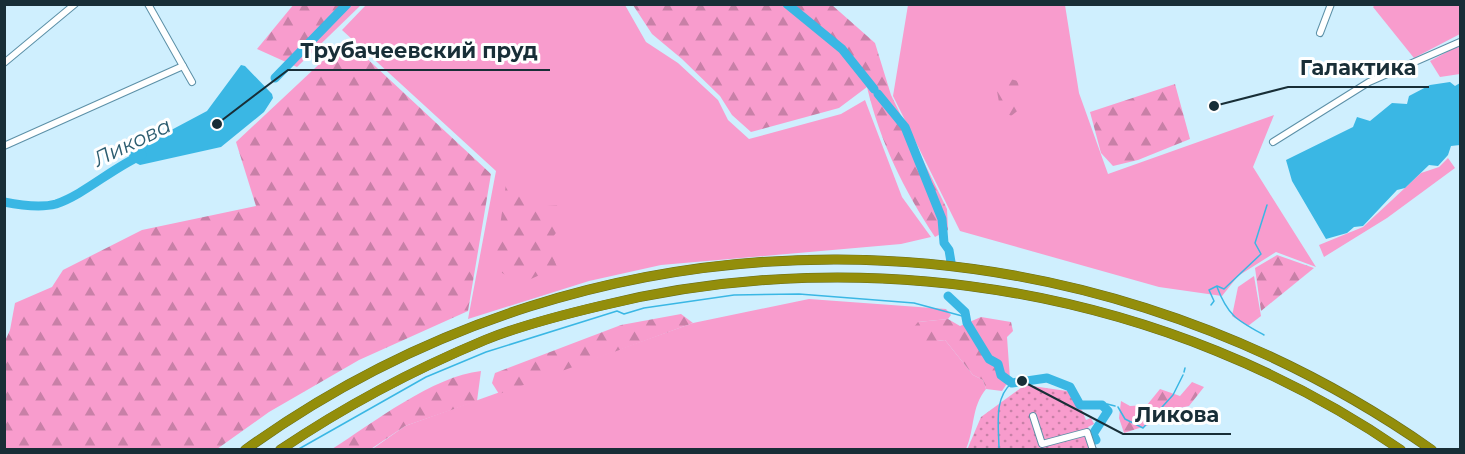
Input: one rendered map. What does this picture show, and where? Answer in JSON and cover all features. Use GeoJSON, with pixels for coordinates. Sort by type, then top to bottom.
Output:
{"type":"FeatureCollection","features":[{"type":"Feature","properties":{"kind":"highway"},"geometry":{"type":"LineString","coordinates":[[244,450],[318,401],[402,357],[513,312],[621,282],[686,270],[764,261],[837,258],[978,268],[1037,278],[1128,301],[1221,334],[1306,372],[1379,414],[1432,450]]}},
{"type":"Feature","properties":{"kind":"highway"},"geometry":{"type":"LineString","coordinates":[[280,450],[341,409],[380,388],[487,340],[521,328],[567,314],[688,287],[764,278],[835,277],[880,278],[979,287],[1072,304],[1121,318],[1215,349],[1262,371],[1335,409],[1401,450]]}},
{"type":"Feature","properties":{"kind":"street"},"geometry":{"type":"LineString","coordinates":[[4,63],[75,4]]}},
{"type":"Feature","properties":{"kind":"street"},"geometry":{"type":"LineString","coordinates":[[148,4],[192,82]]}},
{"type":"Feature","properties":{"kind":"street"},"geometry":{"type":"LineString","coordinates":[[1320,33],[1332,4]]}},
{"type":"Feature","properties":{"kind":"street"},"geometry":{"type":"LineString","coordinates":[[1274,142],[1369,82],[1461,42]]}},
{"type":"Feature","properties":{"kind":"street"},"geometry":{"type":"LineString","coordinates":[[4,146],[183,66]]}},
{"type":"Feature","properties":{"kind":"street"},"geometry":{"type":"LineString","coordinates":[[1033,416],[1042,444],[1087,432],[1093,450]]}},
{"type":"Feature","properties":{"kind":"green space"},"geometry":{"type":"Polygon","coordinates":[[[294,4],[361,5],[297,67],[257,49],[294,4]]]}},
{"type":"Feature","properties":{"kind":"green space"},"geometry":{"type":"Polygon","coordinates":[[[366,5],[625,5],[646,42],[678,63],[718,100],[728,120],[749,139],[841,114],[865,100],[902,197],[931,237],[901,244],[661,265],[589,281],[468,319],[496,171],[342,30],[366,5]]]}},
{"type":"Feature","properties":{"kind":"green space"},"geometry":{"type":"Polygon","coordinates":[[[633,5],[832,5],[875,43],[891,95],[947,209],[948,230],[935,237],[913,201],[886,146],[867,87],[839,108],[751,132],[732,115],[720,96],[652,34],[633,5]]]}},
{"type":"Feature","properties":{"kind":"green space"},"geometry":{"type":"Polygon","coordinates":[[[908,5],[1065,5],[1079,93],[1108,174],[1274,115],[1253,167],[1316,267],[1276,252],[1238,276],[1222,296],[1159,287],[960,231],[893,96],[908,5]]]}},
{"type":"Feature","properties":{"kind":"green space"},"geometry":{"type":"Polygon","coordinates":[[[1375,5],[1460,5],[1460,34],[1414,58],[1373,7],[1375,5]]]}},
{"type":"Feature","properties":{"kind":"green space"},"geometry":{"type":"Polygon","coordinates":[[[346,39],[491,174],[468,311],[359,360],[269,412],[217,449],[5,449],[5,341],[10,330],[15,303],[52,287],[63,270],[142,230],[256,206],[236,142],[346,39]]]}},
{"type":"Feature","properties":{"kind":"green space"},"geometry":{"type":"Polygon","coordinates":[[[1460,45],[1460,74],[1440,77],[1430,61],[1460,45]]]}},
{"type":"Feature","properties":{"kind":"green space"},"geometry":{"type":"Polygon","coordinates":[[[1010,79],[1018,81],[1021,108],[1011,116],[1000,108],[997,91],[1001,83],[1010,79]]]}},
{"type":"Feature","properties":{"kind":"green space"},"geometry":{"type":"Polygon","coordinates":[[[1175,84],[1190,139],[1138,160],[1113,166],[1101,153],[1090,112],[1175,84]]]}},
{"type":"Feature","properties":{"kind":"green space"},"geometry":{"type":"Polygon","coordinates":[[[1448,158],[1455,168],[1387,218],[1324,257],[1319,245],[1363,227],[1421,173],[1439,167],[1448,158]]]}},
{"type":"Feature","properties":{"kind":"green space"},"geometry":{"type":"Polygon","coordinates":[[[506,184],[531,207],[563,205],[558,230],[548,244],[557,267],[520,284],[494,268],[506,184]]]}},
{"type":"Feature","properties":{"kind":"green space"},"geometry":{"type":"Polygon","coordinates":[[[1277,255],[1314,268],[1261,311],[1255,268],[1277,255]]]}},
{"type":"Feature","properties":{"kind":"green space"},"geometry":{"type":"Polygon","coordinates":[[[1254,276],[1261,316],[1248,326],[1232,316],[1238,287],[1254,276]]]}},
{"type":"Feature","properties":{"kind":"green space"},"geometry":{"type":"Polygon","coordinates":[[[809,299],[946,309],[951,315],[948,319],[918,322],[937,341],[945,340],[973,375],[983,380],[986,389],[975,411],[966,449],[371,450],[405,426],[693,323],[809,299]]]}},
{"type":"Feature","properties":{"kind":"green space"},"geometry":{"type":"Polygon","coordinates":[[[681,314],[693,323],[499,394],[492,383],[495,373],[621,325],[681,314]]]}},
{"type":"Feature","properties":{"kind":"green space"},"geometry":{"type":"Polygon","coordinates":[[[981,317],[1011,322],[1013,331],[1007,337],[1010,379],[1002,391],[986,389],[983,380],[973,375],[945,340],[937,341],[931,349],[910,341],[908,334],[918,322],[948,319],[960,326],[981,317]]]}},
{"type":"Feature","properties":{"kind":"green space"},"geometry":{"type":"Polygon","coordinates":[[[481,371],[477,401],[405,426],[371,449],[332,449],[424,391],[462,375],[481,371]]]}},
{"type":"Feature","properties":{"kind":"green space"},"geometry":{"type":"Polygon","coordinates":[[[1192,382],[1204,387],[1189,406],[1170,410],[1164,420],[1124,433],[1119,418],[1121,401],[1130,406],[1147,405],[1160,389],[1180,396],[1192,382]]]}},
{"type":"Feature","properties":{"kind":"green space"},"geometry":{"type":"Polygon","coordinates":[[[1025,385],[1074,392],[1086,420],[1091,418],[1094,424],[1088,427],[1097,449],[967,450],[981,417],[1025,385]]]}},
{"type":"Feature","properties":{"kind":"water"},"geometry":{"type":"Polygon","coordinates":[[[241,65],[245,66],[272,94],[273,98],[264,112],[221,147],[140,165],[132,161],[128,153],[207,111],[241,65]]]}},
{"type":"Feature","properties":{"kind":"water"},"geometry":{"type":"Polygon","coordinates":[[[1450,82],[1455,86],[1460,83],[1460,145],[1451,146],[1448,155],[1438,166],[1429,165],[1405,188],[1397,190],[1363,226],[1354,227],[1347,233],[1326,239],[1292,181],[1286,160],[1353,127],[1357,117],[1370,121],[1392,103],[1407,104],[1409,96],[1430,85],[1450,82]]]}},
{"type":"Feature","properties":{"kind":"waterway","name":"Ликова"},"geometry":{"type":"LineString","coordinates":[[275,78],[347,4]]}},
{"type":"Feature","properties":{"kind":"waterway","name":"Ликова"},"geometry":{"type":"LineString","coordinates":[[787,4],[842,49],[874,89]]}},
{"type":"Feature","properties":{"kind":"waterway","name":"Ликова"},"geometry":{"type":"LineString","coordinates":[[878,94],[905,127],[942,219],[944,243],[949,250],[951,262]]}},
{"type":"Feature","properties":{"kind":"waterway","name":"Ликова"},"geometry":{"type":"LineString","coordinates":[[4,202],[37,206],[56,204],[67,200],[142,155]]}},
{"type":"Feature","properties":{"kind":"waterway"},"geometry":{"type":"LineString","coordinates":[[1211,305],[1214,301],[1209,290],[1217,286],[1224,289],[1261,254],[1255,243],[1267,205]]}},
{"type":"Feature","properties":{"kind":"waterway"},"geometry":{"type":"LineString","coordinates":[[1217,287],[1230,311],[1264,335]]}},
{"type":"Feature","properties":{"kind":"waterway"},"geometry":{"type":"LineString","coordinates":[[297,450],[426,377],[486,352],[617,311],[624,314],[644,308],[734,295],[799,294],[914,303],[966,317]]}},
{"type":"Feature","properties":{"kind":"waterway","name":"Ликова"},"geometry":{"type":"LineString","coordinates":[[948,296],[965,312],[967,323],[989,359],[998,364],[1001,375],[1012,383],[1047,378],[1070,387],[1080,405],[1102,405],[1108,411],[1093,434],[1096,440]]}},
{"type":"Feature","properties":{"kind":"waterway"},"geometry":{"type":"LineString","coordinates":[[1184,372],[1185,368]]}},
{"type":"Feature","properties":{"kind":"waterway"},"geometry":{"type":"LineString","coordinates":[[1118,407],[1125,419],[1143,428],[1173,395],[1183,375]]}},
{"type":"Feature","properties":{"kind":"waterway"},"geometry":{"type":"LineString","coordinates":[[999,450],[998,414],[1002,397],[1012,383]]}},
{"type":"Feature","properties":{"kind":"waterway"},"geometry":{"type":"LineString","coordinates":[[1105,408],[1107,404],[1115,406]]}},
{"type":"Feature","properties":{"kind":"place","name":"Галактика"},"geometry":{"type":"Point","coordinates":[1214,106]}},
{"type":"Feature","properties":{"kind":"place","name":"Трубачеевский пруд"},"geometry":{"type":"Point","coordinates":[217,124]}},
{"type":"Feature","properties":{"kind":"place","name":"Ликова"},"geometry":{"type":"Point","coordinates":[1022,381]}}]}
